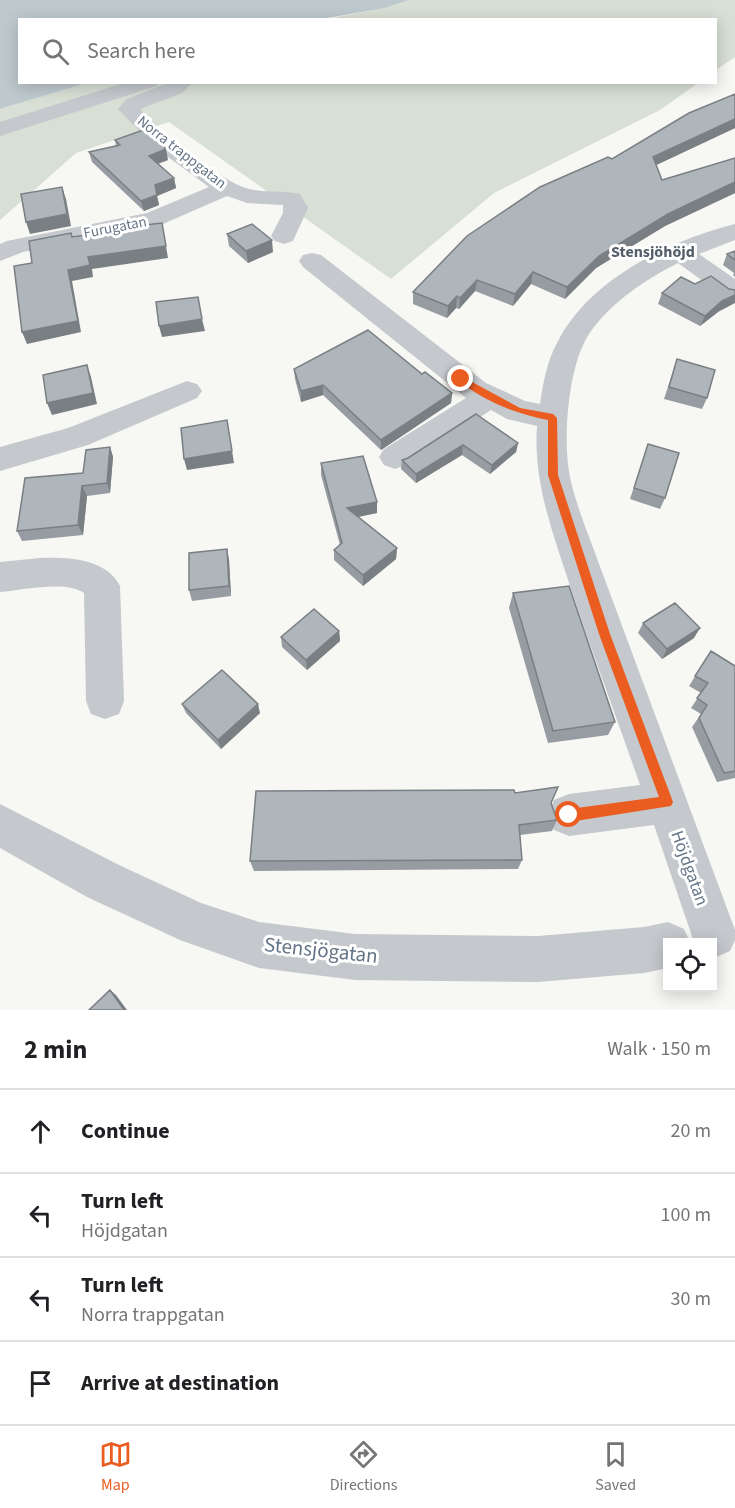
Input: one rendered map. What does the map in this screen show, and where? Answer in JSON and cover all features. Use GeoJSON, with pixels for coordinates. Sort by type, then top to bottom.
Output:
{"type":"FeatureCollection","features":[{"type":"Feature","properties":{"kind":"street"},"geometry":{"type":"LineString","coordinates":[[0,129],[144,84]]}},
{"type":"Feature","properties":{"kind":"street","name":"Norra trappgatan"},"geometry":{"type":"LineString","coordinates":[[181,84],[175,89],[134,103],[129,106],[129,109],[175,150],[225,188],[242,195],[292,199],[296,203],[296,210],[284,231],[284,236]]}},
{"type":"Feature","properties":{"kind":"street","name":"Furugatan"},"geometry":{"type":"LineString","coordinates":[[0,253],[16,246],[153,219],[225,188]]}},
{"type":"Feature","properties":{"kind":"street","name":"Höjdgatan"},"geometry":{"type":"LineString","coordinates":[[709,935],[667,802],[604,634],[556,485],[553,475],[553,418],[560,372],[576,333],[597,308],[620,286],[643,269],[735,231]]}},
{"type":"Feature","properties":{"kind":"street"},"geometry":{"type":"LineString","coordinates":[[680,252],[735,292]]}},
{"type":"Feature","properties":{"kind":"street"},"geometry":{"type":"LineString","coordinates":[[312,261],[461,379],[518,411],[553,418]]}},
{"type":"Feature","properties":{"kind":"street"},"geometry":{"type":"LineString","coordinates":[[0,459],[77,437],[187,391]]}},
{"type":"Feature","properties":{"kind":"street"},"geometry":{"type":"LineString","coordinates":[[395,457],[490,397]]}},
{"type":"Feature","properties":{"kind":"street"},"geometry":{"type":"LineString","coordinates":[[0,577],[72,572],[88,575],[102,586],[105,701]]}},
{"type":"Feature","properties":{"kind":"street"},"geometry":{"type":"LineString","coordinates":[[569,815],[667,802]]}},
{"type":"Feature","properties":{"kind":"street","name":"Stensjögatan"},"geometry":{"type":"LineString","coordinates":[[0,825],[103,881],[165,910],[196,924],[259,945],[355,957],[538,959],[644,950],[663,946]]}},
{"type":"Feature","properties":{"kind":"shaded area"},"geometry":{"type":"Polygon","coordinates":[[[0,0],[409,0],[385,8],[327,18],[18,18],[18,84],[84,84],[0,109],[0,0]]]}},
{"type":"Feature","properties":{"kind":"shaded area"},"geometry":{"type":"Polygon","coordinates":[[[409,0],[735,0],[735,57],[717,69],[717,18],[332,18],[385,8],[409,0]]]}},
{"type":"Feature","properties":{"kind":"shaded area"},"geometry":{"type":"Polygon","coordinates":[[[84,84],[697,84],[660,110],[494,193],[391,279],[169,122],[76,153],[0,220],[0,109],[84,84]]]}},
{"type":"Feature","properties":{"kind":"building"},"geometry":{"type":"Polygon","coordinates":[[[735,94],[735,119],[653,157],[662,180],[735,158],[735,182],[668,214],[599,256],[567,287],[533,272],[515,294],[477,280],[460,298],[457,296],[448,306],[413,292],[467,236],[540,187],[608,157],[612,159],[689,113],[735,94]]]}},
{"type":"Feature","properties":{"kind":"building"},"geometry":{"type":"Polygon","coordinates":[[[143,130],[166,149],[149,156],[174,178],[155,185],[157,195],[141,201],[89,152],[120,145],[115,140],[143,130]]]}},
{"type":"Feature","properties":{"kind":"building"},"geometry":{"type":"Polygon","coordinates":[[[62,187],[67,214],[26,222],[21,194],[62,187]]]}},
{"type":"Feature","properties":{"kind":"building"},"geometry":{"type":"Polygon","coordinates":[[[162,223],[166,246],[88,257],[90,265],[68,270],[78,321],[22,332],[14,266],[32,263],[29,241],[71,233],[72,237],[162,223]]]}},
{"type":"Feature","properties":{"kind":"building"},"geometry":{"type":"Polygon","coordinates":[[[252,224],[272,240],[246,251],[227,234],[252,224]]]}},
{"type":"Feature","properties":{"kind":"building"},"geometry":{"type":"Polygon","coordinates":[[[735,251],[735,260],[727,254],[735,251]]]}},
{"type":"Feature","properties":{"kind":"building"},"geometry":{"type":"Polygon","coordinates":[[[711,276],[729,289],[735,290],[735,295],[722,301],[705,316],[662,293],[681,277],[695,284],[711,276]]]}},
{"type":"Feature","properties":{"kind":"building"},"geometry":{"type":"Polygon","coordinates":[[[198,297],[202,319],[159,326],[156,302],[198,297]]]}},
{"type":"Feature","properties":{"kind":"building"},"geometry":{"type":"Polygon","coordinates":[[[368,330],[422,374],[425,372],[452,393],[381,440],[323,385],[301,391],[294,369],[368,330]]]}},
{"type":"Feature","properties":{"kind":"building"},"geometry":{"type":"Polygon","coordinates":[[[677,359],[715,370],[707,398],[669,387],[677,359]]]}},
{"type":"Feature","properties":{"kind":"building"},"geometry":{"type":"Polygon","coordinates":[[[87,365],[93,393],[47,403],[43,375],[87,365]]]}},
{"type":"Feature","properties":{"kind":"building"},"geometry":{"type":"Polygon","coordinates":[[[476,414],[518,443],[492,465],[463,445],[416,474],[402,460],[408,458],[476,414]]]}},
{"type":"Feature","properties":{"kind":"building"},"geometry":{"type":"Polygon","coordinates":[[[227,420],[232,451],[184,459],[181,428],[227,420]]]}},
{"type":"Feature","properties":{"kind":"building"},"geometry":{"type":"Polygon","coordinates":[[[648,444],[679,453],[665,498],[634,488],[648,444]]]}},
{"type":"Feature","properties":{"kind":"building"},"geometry":{"type":"Polygon","coordinates":[[[110,447],[107,483],[82,486],[78,525],[17,531],[25,478],[83,473],[86,450],[110,447]]]}},
{"type":"Feature","properties":{"kind":"building"},"geometry":{"type":"Polygon","coordinates":[[[363,456],[377,502],[347,508],[397,548],[363,575],[334,550],[342,543],[321,463],[363,456]]]}},
{"type":"Feature","properties":{"kind":"building"},"geometry":{"type":"Polygon","coordinates":[[[227,549],[229,586],[189,590],[189,553],[227,549]]]}},
{"type":"Feature","properties":{"kind":"building"},"geometry":{"type":"Polygon","coordinates":[[[569,586],[615,722],[553,731],[513,593],[569,586]]]}},
{"type":"Feature","properties":{"kind":"building"},"geometry":{"type":"Polygon","coordinates":[[[675,603],[700,628],[667,649],[643,623],[675,603]]]}},
{"type":"Feature","properties":{"kind":"building"},"geometry":{"type":"Polygon","coordinates":[[[314,609],[339,631],[306,660],[281,637],[314,609]]]}},
{"type":"Feature","properties":{"kind":"building"},"geometry":{"type":"Polygon","coordinates":[[[711,651],[735,666],[735,771],[724,773],[699,718],[707,705],[697,698],[708,683],[695,676],[711,651]]]}},
{"type":"Feature","properties":{"kind":"building"},"geometry":{"type":"Polygon","coordinates":[[[222,670],[258,704],[218,740],[182,704],[222,670]]]}},
{"type":"Feature","properties":{"kind":"building"},"geometry":{"type":"Polygon","coordinates":[[[558,787],[551,803],[557,820],[519,825],[522,860],[250,861],[256,791],[514,790],[515,793],[558,787]]]}},
{"type":"Feature","properties":{"kind":"building"},"geometry":{"type":"Polygon","coordinates":[[[110,990],[124,1010],[89,1010],[110,990]]]}},
{"type":"Feature","properties":{"kind":"district","name":"Stensjöhöjd"},"geometry":{"type":"Point","coordinates":[653,251]}},
{"type":"Feature","properties":{"kind":"route"},"geometry":{"type":"LineString","coordinates":[[461,379],[476,390],[518,411],[553,418],[553,475],[604,634],[667,802],[569,815]]}}]}
